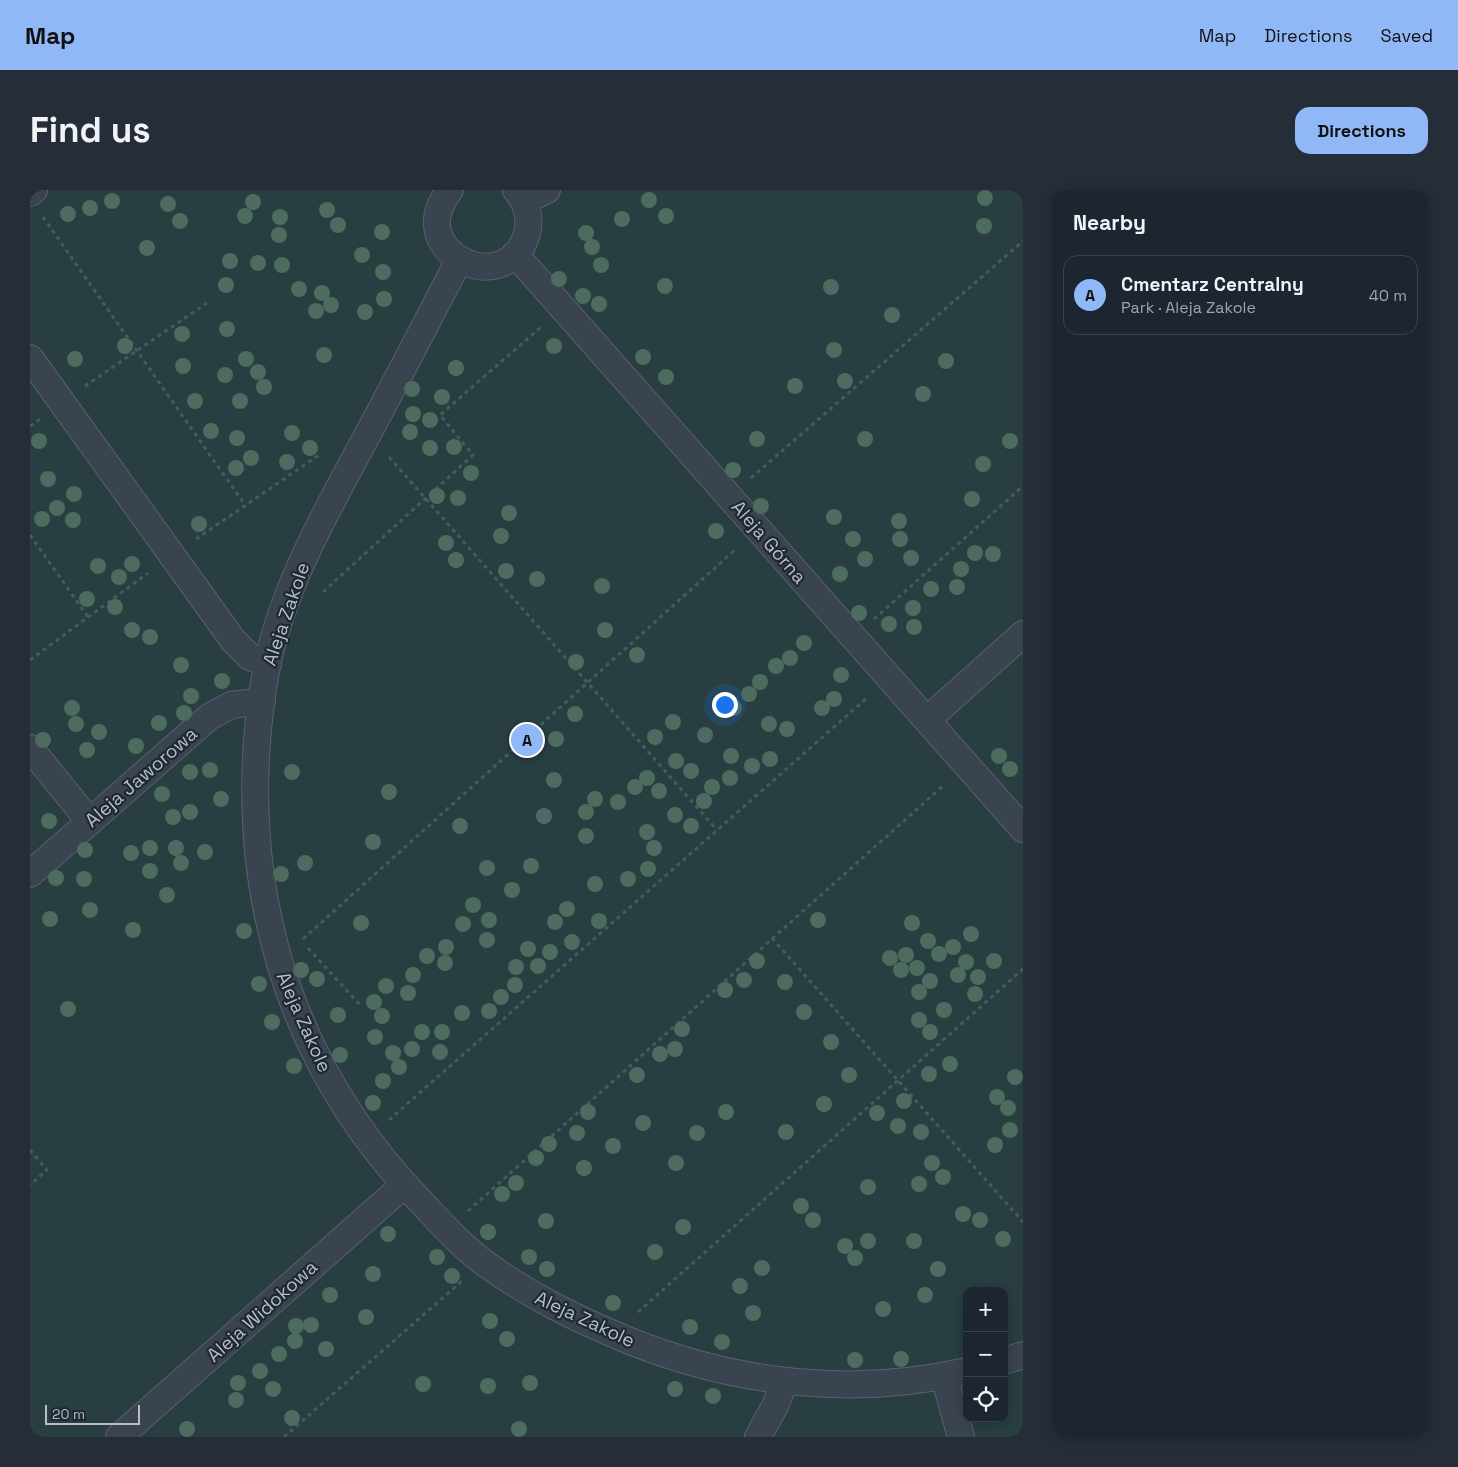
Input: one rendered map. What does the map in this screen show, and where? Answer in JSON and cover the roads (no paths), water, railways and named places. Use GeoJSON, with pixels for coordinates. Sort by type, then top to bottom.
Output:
{"type":"FeatureCollection","features":[{"type":"Feature","properties":{"kind":"street"},"geometry":{"type":"LineString","coordinates":[[34,190],[36,204]]}},
{"type":"Feature","properties":{"kind":"street"},"geometry":{"type":"LineString","coordinates":[[450,190],[440,207],[438,226],[443,244],[459,260],[469,265],[488,267],[503,263],[515,254],[524,242],[528,231],[529,194]]}},
{"type":"Feature","properties":{"kind":"street","name":"Aleja Górna"},"geometry":{"type":"LineString","coordinates":[[515,254],[1023,829]]}},
{"type":"Feature","properties":{"kind":"street","name":"Aleja Zakole"},"geometry":{"type":"LineString","coordinates":[[459,260],[323,519],[296,577],[275,636],[268,664],[262,700],[256,769],[256,826],[268,922],[276,956],[306,1033],[333,1087],[366,1140],[404,1185],[483,1262],[542,1301],[613,1334],[697,1364],[747,1376],[784,1382],[859,1384],[956,1373]]}},
{"type":"Feature","properties":{"kind":"street"},"geometry":{"type":"LineString","coordinates":[[30,358],[233,640],[250,657],[268,664]]}},
{"type":"Feature","properties":{"kind":"street"},"geometry":{"type":"LineString","coordinates":[[927,720],[1023,634]]}},
{"type":"Feature","properties":{"kind":"street","name":"Aleja Jaworowa"},"geometry":{"type":"LineString","coordinates":[[30,874],[209,717],[231,704],[262,700]]}},
{"type":"Feature","properties":{"kind":"street"},"geometry":{"type":"LineString","coordinates":[[30,748],[90,822]]}},
{"type":"Feature","properties":{"kind":"street","name":"Aleja Widokowa"},"geometry":{"type":"LineString","coordinates":[[119,1437],[404,1185]]}},
{"type":"Feature","properties":{"kind":"street"},"geometry":{"type":"LineString","coordinates":[[1008,1360],[1023,1355]]}},
{"type":"Feature","properties":{"kind":"street"},"geometry":{"type":"LineString","coordinates":[[956,1373],[961,1437]]}},
{"type":"Feature","properties":{"kind":"street"},"geometry":{"type":"LineString","coordinates":[[758,1437],[776,1404],[784,1382]]}},
{"type":"Feature","properties":{"kind":"place","name":"Cmentarz Centralny"},"geometry":{"type":"Point","coordinates":[527,740]}}]}
